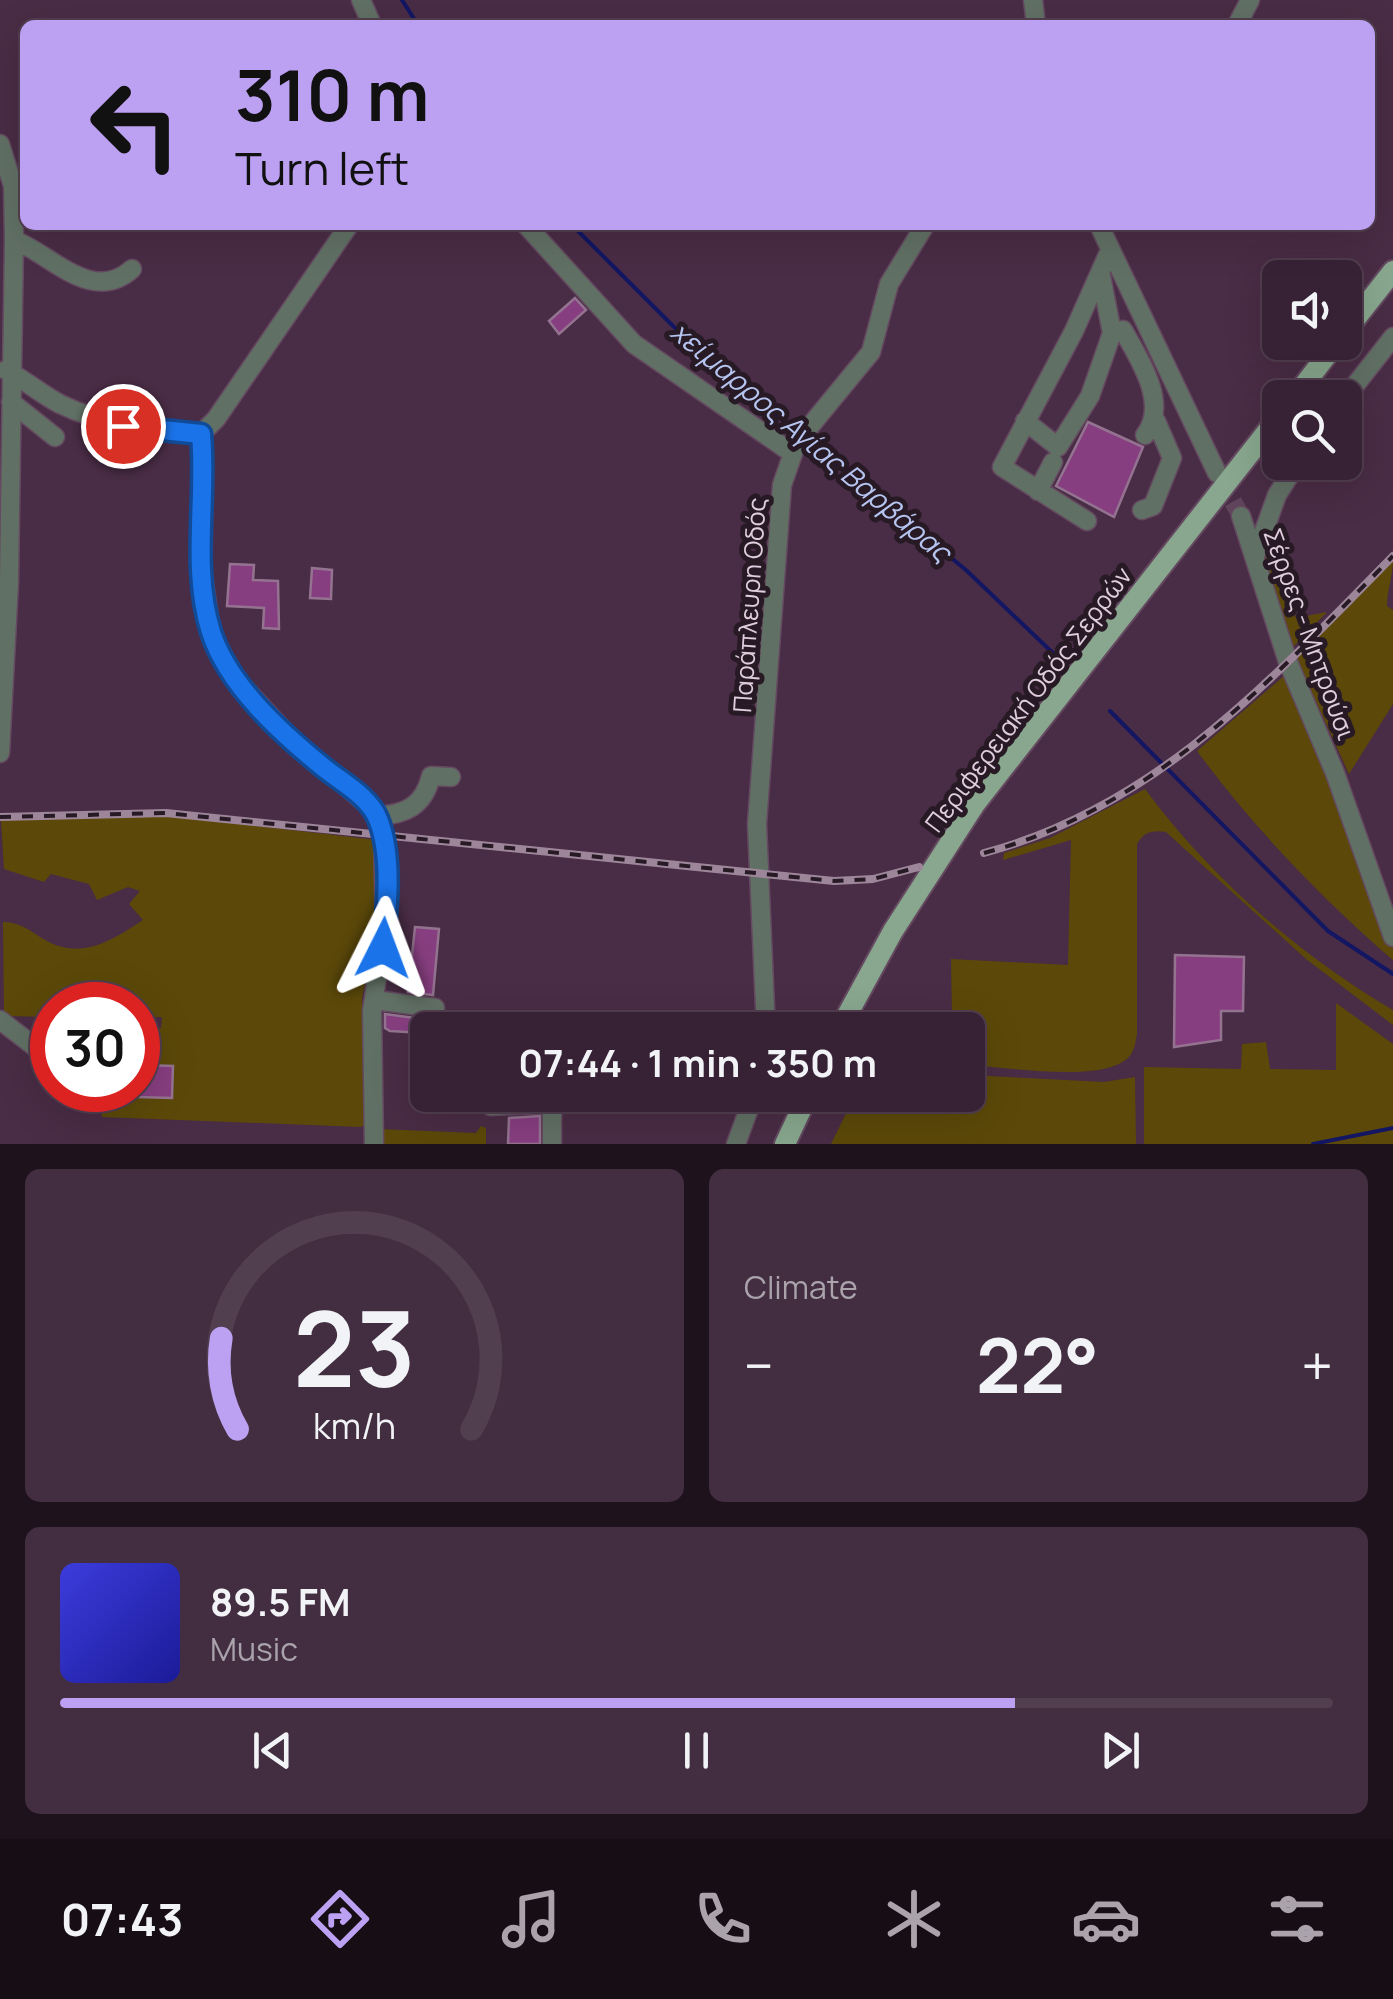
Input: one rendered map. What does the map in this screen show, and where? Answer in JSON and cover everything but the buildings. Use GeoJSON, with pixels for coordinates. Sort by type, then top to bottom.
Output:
{"type":"FeatureCollection","features":[{"type":"Feature","properties":{"kind":"main road"},"geometry":{"type":"LineString","coordinates":[[1362,310],[1393,271]]}},
{"type":"Feature","properties":{"kind":"main road"},"geometry":{"type":"LineString","coordinates":[[1308,380],[1323,360]]}},
{"type":"Feature","properties":{"kind":"main road","name":"Περιφερειακή Οδός Σερρών"},"geometry":{"type":"LineString","coordinates":[[849,1012],[893,931],[976,804],[1262,438]]}},
{"type":"Feature","properties":{"kind":"main road"},"geometry":{"type":"LineString","coordinates":[[786,1144],[800,1112]]}},
{"type":"Feature","properties":{"kind":"street"},"geometry":{"type":"LineString","coordinates":[[0,144],[13,186],[14,240],[6,370],[12,402],[9,582],[0,753]]}},
{"type":"Feature","properties":{"kind":"street"},"geometry":{"type":"LineString","coordinates":[[346,230],[216,419],[201,434],[202,569],[211,633],[247,691],[286,734],[358,794],[376,816],[383,837],[385,923],[375,1000],[374,1144]]}},
{"type":"Feature","properties":{"kind":"street"},"geometry":{"type":"LineString","coordinates":[[531,230],[634,344],[794,448]]}},
{"type":"Feature","properties":{"kind":"street","name":"Παράπλευρη Οδός"},"geometry":{"type":"LineString","coordinates":[[765,1012],[757,824],[774,640],[778,522],[794,448],[872,352],[889,284],[922,230]]}},
{"type":"Feature","properties":{"kind":"street"},"geometry":{"type":"LineString","coordinates":[[1100,230],[1217,473]]}},
{"type":"Feature","properties":{"kind":"street"},"geometry":{"type":"LineString","coordinates":[[14,240],[33,247],[56,267],[98,282],[118,282],[132,269]]}},
{"type":"Feature","properties":{"kind":"street"},"geometry":{"type":"LineString","coordinates":[[1087,521],[1002,468],[1101,276],[1110,250]]}},
{"type":"Feature","properties":{"kind":"street"},"geometry":{"type":"LineString","coordinates":[[1026,421],[1058,447],[1090,396],[1112,333],[1101,276]]}},
{"type":"Feature","properties":{"kind":"street"},"geometry":{"type":"LineString","coordinates":[[1112,333],[1123,330],[1138,357],[1156,406],[1150,428],[1172,458],[1153,506],[1142,510]]}},
{"type":"Feature","properties":{"kind":"street"},"geometry":{"type":"LineString","coordinates":[[1359,380],[1393,336]]}},
{"type":"Feature","properties":{"kind":"street"},"geometry":{"type":"LineString","coordinates":[[6,370],[62,405],[201,434]]}},
{"type":"Feature","properties":{"kind":"street"},"geometry":{"type":"LineString","coordinates":[[12,402],[55,436]]}},
{"type":"Feature","properties":{"kind":"street"},"geometry":{"type":"LineString","coordinates":[[1038,491],[1053,462]]}},
{"type":"Feature","properties":{"kind":"street"},"geometry":{"type":"LineString","coordinates":[[1255,556],[1287,480]]}},
{"type":"Feature","properties":{"kind":"street","name":"Σέρρες - Μητρούσι"},"geometry":{"type":"LineString","coordinates":[[1241,516],[1288,662],[1335,773],[1393,937]]}},
{"type":"Feature","properties":{"kind":"street"},"geometry":{"type":"LineString","coordinates":[[376,816],[401,815],[418,804],[430,776],[451,777]]}},
{"type":"Feature","properties":{"kind":"street"},"geometry":{"type":"LineString","coordinates":[[375,1000],[435,1008]]}},
{"type":"Feature","properties":{"kind":"street"},"geometry":{"type":"LineString","coordinates":[[0,1020],[30,1043]]}},
{"type":"Feature","properties":{"kind":"street"},"geometry":{"type":"LineString","coordinates":[[552,1112],[552,1144]]}},
{"type":"Feature","properties":{"kind":"street"},"geometry":{"type":"LineString","coordinates":[[736,1144],[748,1112]]}},
{"type":"Feature","properties":{"kind":"shaded area"},"geometry":{"type":"Polygon","coordinates":[[[1265,546],[1296,618],[1327,612],[1292,648],[1265,569],[1265,546]]]}},
{"type":"Feature","properties":{"kind":"shaded area"},"geometry":{"type":"Polygon","coordinates":[[[1393,559],[1387,606],[1393,610],[1393,704],[1349,774],[1297,660],[1305,644],[1393,559]]]}},
{"type":"Feature","properties":{"kind":"shaded area"},"geometry":{"type":"Polygon","coordinates":[[[1284,676],[1336,793],[1393,945],[1393,960],[1289,861],[1197,751],[1284,676]]]}},
{"type":"Feature","properties":{"kind":"shaded area"},"geometry":{"type":"Polygon","coordinates":[[[1145,789],[1227,883],[1290,939],[1393,1010],[1393,1025],[1306,959],[1166,832],[1157,831],[1146,834],[1137,844],[1137,1034],[1132,1053],[1124,1061],[1092,1071],[985,1066],[985,1012],[952,1012],[951,959],[1068,965],[1071,840],[1003,860],[1004,853],[1050,838],[1145,789]]]}},
{"type":"Feature","properties":{"kind":"shaded area"},"geometry":{"type":"Polygon","coordinates":[[[170,816],[377,840],[377,927],[362,998],[370,1121],[361,1127],[102,1117],[101,1112],[160,1112],[160,1097],[172,1097],[172,1066],[160,1066],[160,982],[30,982],[30,1017],[4,1016],[3,922],[23,926],[67,948],[93,946],[143,920],[129,904],[140,891],[128,887],[97,900],[89,884],[51,874],[44,882],[4,869],[1,820],[170,816]]]}},
{"type":"Feature","properties":{"kind":"shaded area"},"geometry":{"type":"Polygon","coordinates":[[[1336,1003],[1393,1044],[1393,1144],[1144,1144],[1144,1067],[1241,1069],[1242,1044],[1266,1042],[1270,1069],[1336,1070],[1336,1003]]]}},
{"type":"Feature","properties":{"kind":"shaded area"},"geometry":{"type":"Polygon","coordinates":[[[985,1076],[1104,1082],[1135,1077],[1136,1144],[831,1144],[847,1112],[985,1112],[985,1076]]]}},
{"type":"Feature","properties":{"kind":"shaded area"},"geometry":{"type":"Polygon","coordinates":[[[481,1126],[486,1128],[486,1144],[379,1144],[378,1129],[476,1133],[481,1126]]]}},
{"type":"Feature","properties":{"kind":"waterway","name":"χείμαρρος Αγίας Βαρβάρας"},"geometry":{"type":"LineString","coordinates":[[402,0],[415,20]]}},
{"type":"Feature","properties":{"kind":"waterway","name":"χείμαρρος Αγίας Βαρβάρας"},"geometry":{"type":"LineString","coordinates":[[577,230],[673,326],[797,432]]}},
{"type":"Feature","properties":{"kind":"waterway","name":"χείμαρρος Αγίας Βαρβάρας"},"geometry":{"type":"LineString","coordinates":[[808,441],[966,570],[1055,655]]}},
{"type":"Feature","properties":{"kind":"waterway","name":"χείμαρρος Αγίας Βαρβάρας"},"geometry":{"type":"LineString","coordinates":[[1110,711],[1328,931],[1393,974]]}},
{"type":"Feature","properties":{"kind":"waterway"},"geometry":{"type":"LineString","coordinates":[[1313,1144],[1393,1128]]}},
{"type":"Feature","properties":{"kind":"tunnel"},"geometry":{"type":"LineString","coordinates":[[1220,478],[1241,516]]}},
{"type":"Feature","properties":{"kind":"railway"},"geometry":{"type":"LineString","coordinates":[[984,853],[1046,832],[1104,804],[1158,771],[1256,692],[1393,556]]}},
{"type":"Feature","properties":{"kind":"railway"},"geometry":{"type":"LineString","coordinates":[[0,817],[166,813],[834,881],[873,879],[919,867]]}},
{"type":"Feature","properties":{"kind":"route"},"geometry":{"type":"LineString","coordinates":[[123,426],[201,434],[202,569],[211,633],[236,678],[272,719],[373,810],[383,837],[385,863],[383,948]]}}]}
